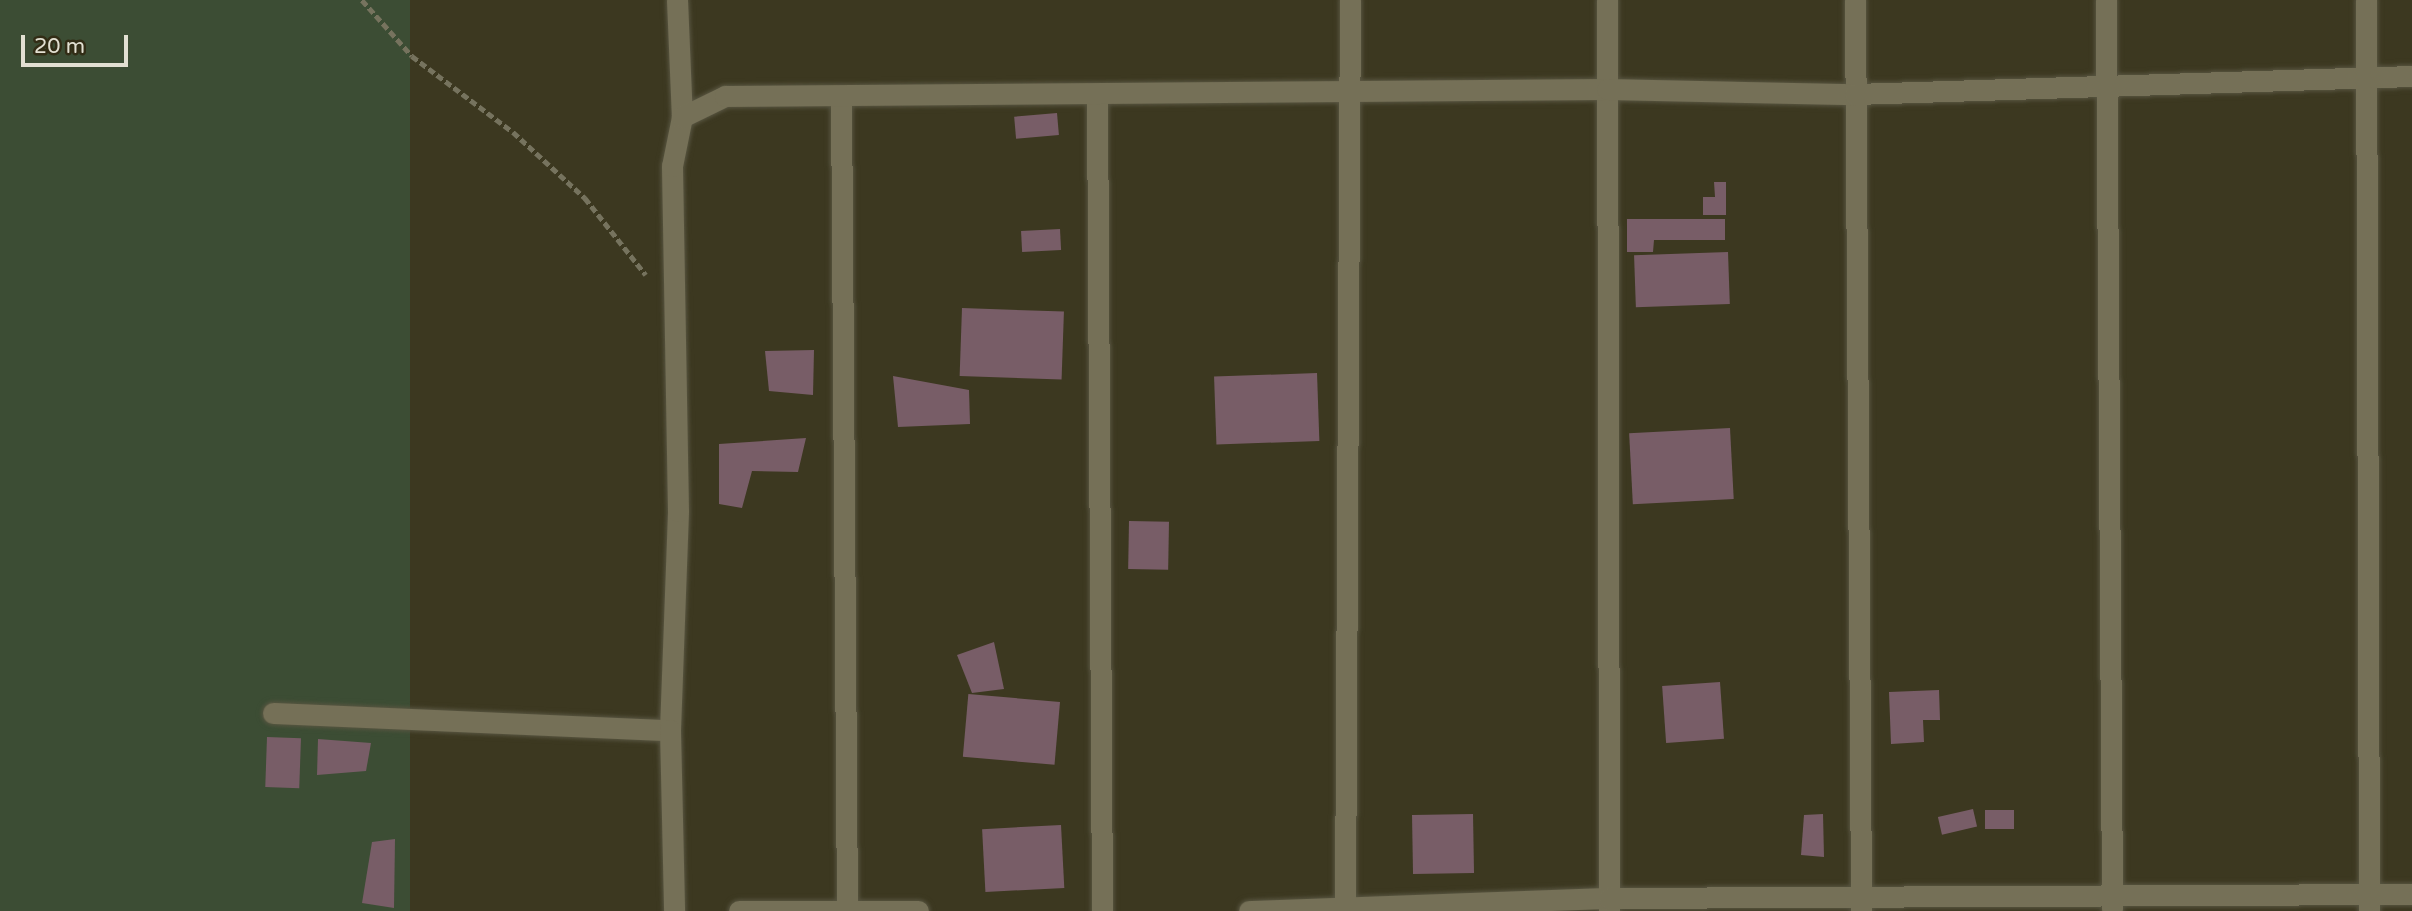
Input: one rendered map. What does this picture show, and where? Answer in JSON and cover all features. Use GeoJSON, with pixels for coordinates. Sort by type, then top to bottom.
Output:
{"type":"FeatureCollection","features":[{"type":"Feature","properties":{"kind":"street"},"geometry":{"type":"LineString","coordinates":[[674,911],[670,730],[678,511],[672,166],[682,117],[677,0]]}},
{"type":"Feature","properties":{"kind":"street"},"geometry":{"type":"LineString","coordinates":[[1345,908],[1350,0]]}},
{"type":"Feature","properties":{"kind":"street"},"geometry":{"type":"LineString","coordinates":[[1607,0],[1609,905]]}},
{"type":"Feature","properties":{"kind":"street"},"geometry":{"type":"LineString","coordinates":[[1855,0],[1861,903]]}},
{"type":"Feature","properties":{"kind":"street"},"geometry":{"type":"LineString","coordinates":[[2106,0],[2112,904]]}},
{"type":"Feature","properties":{"kind":"street"},"geometry":{"type":"LineString","coordinates":[[2367,0],[2369,902]]}},
{"type":"Feature","properties":{"kind":"street"},"geometry":{"type":"LineString","coordinates":[[682,117],[726,96],[1350,94],[1607,89],[1855,94],[2105,82],[2412,76]]}},
{"type":"Feature","properties":{"kind":"street"},"geometry":{"type":"LineString","coordinates":[[1097,94],[1102,911]]}},
{"type":"Feature","properties":{"kind":"street"},"geometry":{"type":"LineString","coordinates":[[841,96],[847,910]]}},
{"type":"Feature","properties":{"kind":"street"},"geometry":{"type":"LineString","coordinates":[[273,712],[670,730]]}},
{"type":"Feature","properties":{"kind":"street"},"geometry":{"type":"LineString","coordinates":[[1250,911],[1609,905],[2369,902],[2412,894]]}},
{"type":"Feature","properties":{"kind":"street"},"geometry":{"type":"LineString","coordinates":[[739,911],[918,911]]}},
{"type":"Feature","properties":{"kind":"path"},"geometry":{"type":"LineString","coordinates":[[362,0],[412,56],[513,132],[585,198],[631,262],[674,299]]}},
{"type":"Feature","properties":{"kind":"green space"},"geometry":{"type":"Polygon","coordinates":[[[0,0],[410,0],[410,911],[0,911],[0,0]]]}},
{"type":"Feature","properties":{"kind":"building"},"geometry":{"type":"Polygon","coordinates":[[[1057,113],[1059,135],[1016,139],[1014,117],[1057,113]]]}},
{"type":"Feature","properties":{"kind":"building"},"geometry":{"type":"Polygon","coordinates":[[[1714,182],[1726,182],[1726,215],[1703,215],[1703,197],[1715,197],[1714,182]]]}},
{"type":"Feature","properties":{"kind":"building"},"geometry":{"type":"Polygon","coordinates":[[[1627,219],[1725,219],[1725,240],[1654,240],[1653,252],[1627,252],[1627,219]]]}},
{"type":"Feature","properties":{"kind":"building"},"geometry":{"type":"Polygon","coordinates":[[[1060,229],[1061,250],[1022,252],[1021,231],[1060,229]]]}},
{"type":"Feature","properties":{"kind":"building"},"geometry":{"type":"Polygon","coordinates":[[[1728,252],[1730,304],[1636,307],[1634,255],[1728,252]]]}},
{"type":"Feature","properties":{"kind":"building"},"geometry":{"type":"Polygon","coordinates":[[[962,308],[1064,312],[1062,380],[960,376],[962,308]]]}},
{"type":"Feature","properties":{"kind":"building"},"geometry":{"type":"Polygon","coordinates":[[[814,350],[813,395],[769,391],[765,351],[814,350]]]}},
{"type":"Feature","properties":{"kind":"building"},"geometry":{"type":"Polygon","coordinates":[[[1317,373],[1319,441],[1216,445],[1214,377],[1317,373]]]}},
{"type":"Feature","properties":{"kind":"building"},"geometry":{"type":"Polygon","coordinates":[[[893,376],[969,390],[970,424],[898,427],[893,376]]]}},
{"type":"Feature","properties":{"kind":"building"},"geometry":{"type":"Polygon","coordinates":[[[1730,428],[1734,499],[1633,504],[1629,433],[1730,428]]]}},
{"type":"Feature","properties":{"kind":"building"},"geometry":{"type":"Polygon","coordinates":[[[806,438],[798,472],[752,471],[742,508],[719,504],[719,444],[806,438]]]}},
{"type":"Feature","properties":{"kind":"building"},"geometry":{"type":"Polygon","coordinates":[[[1129,521],[1169,522],[1168,570],[1128,569],[1129,521]]]}},
{"type":"Feature","properties":{"kind":"building"},"geometry":{"type":"Polygon","coordinates":[[[994,642],[1004,689],[972,693],[957,655],[994,642]]]}},
{"type":"Feature","properties":{"kind":"building"},"geometry":{"type":"Polygon","coordinates":[[[1720,682],[1724,739],[1666,743],[1662,686],[1720,682]]]}},
{"type":"Feature","properties":{"kind":"building"},"geometry":{"type":"Polygon","coordinates":[[[1939,690],[1940,720],[1923,720],[1924,742],[1891,744],[1889,692],[1939,690]]]}},
{"type":"Feature","properties":{"kind":"building"},"geometry":{"type":"Polygon","coordinates":[[[968,694],[1060,702],[1055,765],[963,757],[968,694]]]}},
{"type":"Feature","properties":{"kind":"building"},"geometry":{"type":"Polygon","coordinates":[[[267,737],[301,738],[299,788],[265,787],[267,737]]]}},
{"type":"Feature","properties":{"kind":"building"},"geometry":{"type":"Polygon","coordinates":[[[318,739],[371,743],[366,771],[317,775],[318,739]]]}},
{"type":"Feature","properties":{"kind":"building"},"geometry":{"type":"Polygon","coordinates":[[[1973,809],[1977,827],[1942,835],[1938,817],[1973,809]]]}},
{"type":"Feature","properties":{"kind":"building"},"geometry":{"type":"Polygon","coordinates":[[[1985,810],[2014,810],[2014,829],[1985,829],[1985,810]]]}},
{"type":"Feature","properties":{"kind":"building"},"geometry":{"type":"Polygon","coordinates":[[[1473,814],[1474,873],[1413,874],[1412,815],[1473,814]]]}},
{"type":"Feature","properties":{"kind":"building"},"geometry":{"type":"Polygon","coordinates":[[[1823,814],[1824,857],[1801,855],[1804,815],[1823,814]]]}},
{"type":"Feature","properties":{"kind":"building"},"geometry":{"type":"Polygon","coordinates":[[[1061,825],[1064,888],[985,892],[982,829],[1061,825]]]}},
{"type":"Feature","properties":{"kind":"building"},"geometry":{"type":"Polygon","coordinates":[[[395,839],[394,908],[362,903],[372,842],[395,839]]]}}]}
